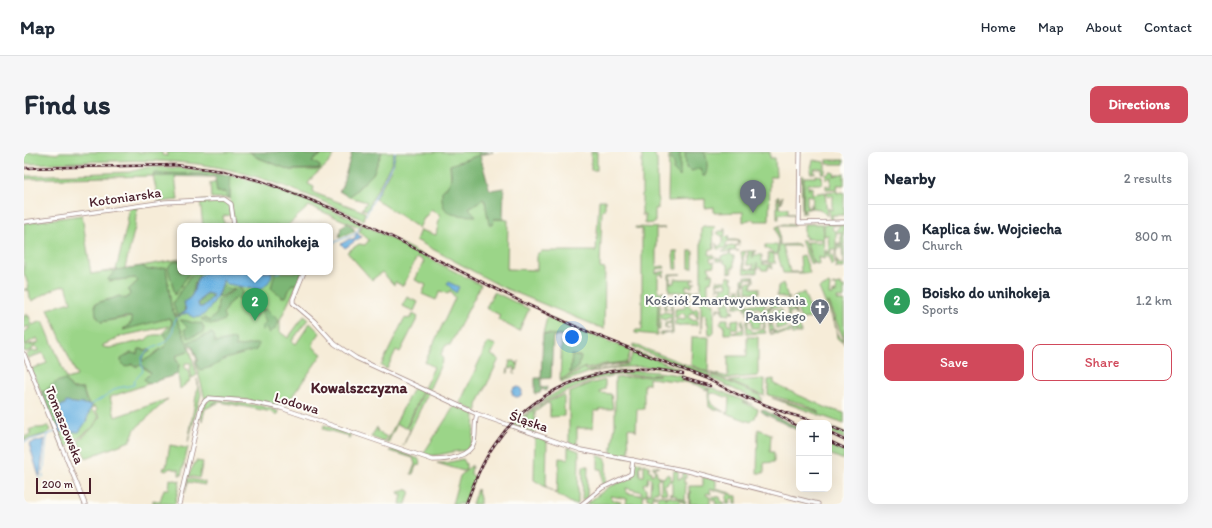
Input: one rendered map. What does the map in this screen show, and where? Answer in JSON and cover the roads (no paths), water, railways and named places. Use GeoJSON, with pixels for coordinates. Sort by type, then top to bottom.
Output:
{"type":"FeatureCollection","features":[{"type":"Feature","properties":{"kind":"street"},"geometry":{"type":"LineString","coordinates":[[800,152],[799,223],[844,222]]}},
{"type":"Feature","properties":{"kind":"street","name":"Kotoniarska"},"geometry":{"type":"LineString","coordinates":[[24,222],[165,202],[224,199],[230,201],[234,223]]}},
{"type":"Feature","properties":{"kind":"street","name":"Śląska"},"geometry":{"type":"LineString","coordinates":[[303,275],[293,299],[293,303],[314,321],[338,347],[356,358],[477,414],[582,450],[688,471],[818,504]]}},
{"type":"Feature","properties":{"kind":"street","name":"Tomaszowska"},"geometry":{"type":"LineString","coordinates":[[24,354],[85,504]]}},
{"type":"Feature","properties":{"kind":"street","name":"Lodowa"},"geometry":{"type":"LineString","coordinates":[[180,504],[201,407],[204,401],[210,398],[246,401],[281,408],[434,460],[459,456],[468,452],[473,443],[477,414]]}},
{"type":"Feature","properties":{"kind":"street"},"geometry":{"type":"LineString","coordinates":[[582,504],[602,488],[631,474],[633,460]]}},
{"type":"Feature","properties":{"kind":"water"},"geometry":{"type":"Polygon","coordinates":[[[357,233],[361,237],[345,248],[341,244],[349,239],[354,239],[357,233]]]}},
{"type":"Feature","properties":{"kind":"water"},"geometry":{"type":"Polygon","coordinates":[[[272,275],[268,282],[260,290],[227,284],[223,280],[223,283],[213,302],[204,314],[199,317],[193,317],[187,313],[178,317],[186,311],[184,302],[191,296],[200,276],[272,275]],[[206,293],[198,303],[199,307],[204,306],[213,295],[206,293]]]}},
{"type":"Feature","properties":{"kind":"water"},"geometry":{"type":"Polygon","coordinates":[[[448,282],[459,287],[456,293],[447,284],[448,282]]]}},
{"type":"Feature","properties":{"kind":"water"},"geometry":{"type":"Polygon","coordinates":[[[517,387],[522,392],[517,397],[512,392],[517,387]]]}},
{"type":"Feature","properties":{"kind":"water"},"geometry":{"type":"Polygon","coordinates":[[[66,402],[92,405],[86,422],[79,432],[57,432],[57,413],[66,402]]]}},
{"type":"Feature","properties":{"kind":"water"},"geometry":{"type":"Polygon","coordinates":[[[45,439],[40,476],[39,476],[29,444],[45,439]]]}},
{"type":"Feature","properties":{"kind":"waterway"},"geometry":{"type":"LineString","coordinates":[[366,215],[393,162],[395,152]]}},
{"type":"Feature","properties":{"kind":"waterway"},"geometry":{"type":"LineString","coordinates":[[333,243],[355,234],[360,227]]}},
{"type":"Feature","properties":{"kind":"waterway"},"geometry":{"type":"LineString","coordinates":[[108,394],[117,388],[134,385],[134,381],[143,371],[141,361],[143,356],[149,350],[165,342],[171,336],[176,318]]}},
{"type":"Feature","properties":{"kind":"waterway"},"geometry":{"type":"LineString","coordinates":[[91,405],[107,395]]}},
{"type":"Feature","properties":{"kind":"waterway"},"geometry":{"type":"LineString","coordinates":[[24,442],[55,432]]}},
{"type":"Feature","properties":{"kind":"waterway"},"geometry":{"type":"LineString","coordinates":[[43,477],[47,437],[49,435]]}},
{"type":"Feature","properties":{"kind":"waterway"},"geometry":{"type":"LineString","coordinates":[[39,476],[41,480]]}},
{"type":"Feature","properties":{"kind":"railway"},"geometry":{"type":"LineString","coordinates":[[24,168],[176,165],[223,171],[261,181],[344,213],[526,304],[581,329],[705,378],[747,399]]}},
{"type":"Feature","properties":{"kind":"railway"},"geometry":{"type":"LineString","coordinates":[[466,504],[482,465],[495,444],[512,423],[532,405],[554,391],[578,380],[604,373],[630,369],[657,370],[683,374]]}},
{"type":"Feature","properties":{"kind":"railway"},"geometry":{"type":"LineString","coordinates":[[683,378],[710,386]]}},
{"type":"Feature","properties":{"kind":"railway"},"geometry":{"type":"LineString","coordinates":[[743,396],[786,413],[810,420]]}},
{"type":"Feature","properties":{"kind":"railway"},"geometry":{"type":"LineString","coordinates":[[775,413],[796,425]]}},
{"type":"Feature","properties":{"kind":"railway"},"geometry":{"type":"LineString","coordinates":[[832,427],[844,432]]}},
{"type":"Feature","properties":{"kind":"railway"},"geometry":{"type":"LineString","coordinates":[[832,434],[844,440]]}},
{"type":"Feature","properties":{"kind":"railway"},"geometry":{"type":"LineString","coordinates":[[832,442],[844,448]]}},
{"type":"Feature","properties":{"kind":"place","name":"Kaplica św. Wojciecha"},"geometry":{"type":"Point","coordinates":[753,213]}},
{"type":"Feature","properties":{"kind":"place","name":"Boisko do unihokeja"},"geometry":{"type":"Point","coordinates":[255,321]}},
{"type":"Feature","properties":{"kind":"place","name":"Kościół Zmartwychwstania Pańskiego"},"geometry":{"type":"Point","coordinates":[820,325]}},
{"type":"Feature","properties":{"kind":"district","name":"Kowalszczyzna"},"geometry":{"type":"Point","coordinates":[359,388]}}]}
